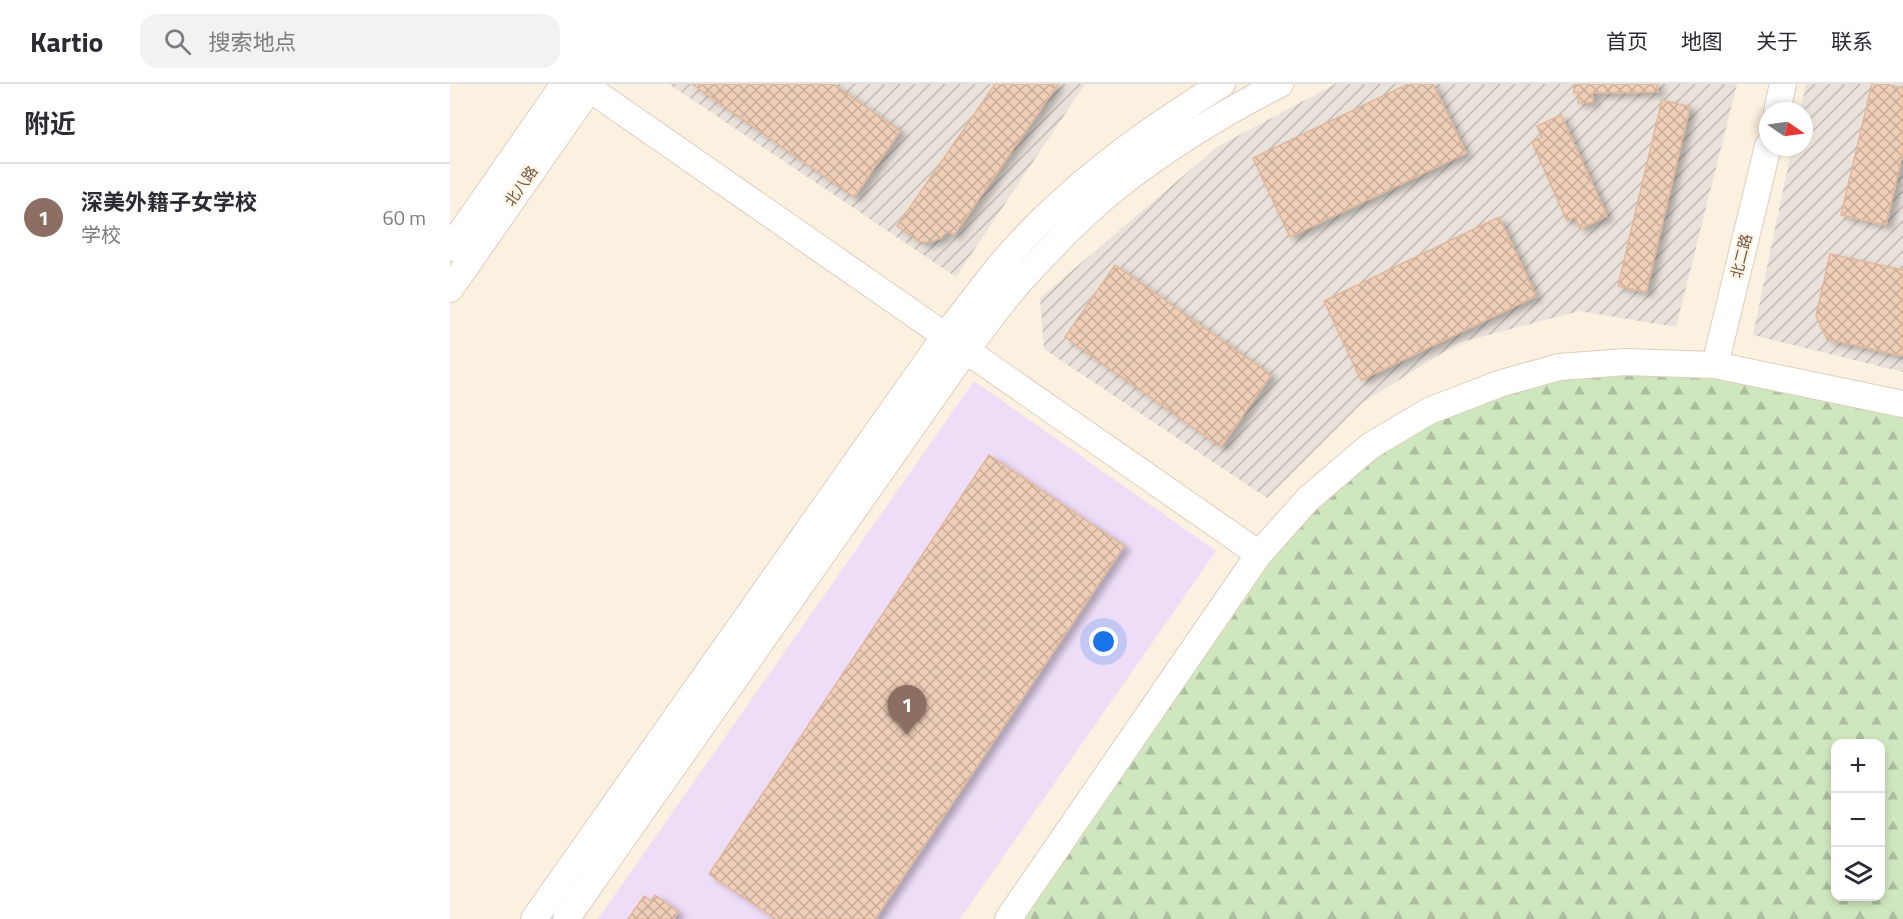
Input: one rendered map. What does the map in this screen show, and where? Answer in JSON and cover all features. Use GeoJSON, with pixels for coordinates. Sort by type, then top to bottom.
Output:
{"type":"FeatureCollection","features":[{"type":"Feature","properties":{"kind":"street","name":"北八路"},"geometry":{"type":"LineString","coordinates":[[450,248],[564,84]]}},
{"type":"Feature","properties":{"kind":"street"},"geometry":{"type":"LineString","coordinates":[[566,919],[956,343],[1002,263],[1101,167],[1157,125],[1222,84]]}},
{"type":"Feature","properties":{"kind":"street"},"geometry":{"type":"LineString","coordinates":[[534,919],[956,343],[1117,187],[1190,135],[1235,107],[1280,84]]}},
{"type":"Feature","properties":{"kind":"street"},"geometry":{"type":"LineString","coordinates":[[1778,102],[1783,84]]}},
{"type":"Feature","properties":{"kind":"street","name":"北八路"},"geometry":{"type":"LineString","coordinates":[[450,289],[589,86]]}},
{"type":"Feature","properties":{"kind":"street"},"geometry":{"type":"LineString","coordinates":[[589,86],[1259,554]]}},
{"type":"Feature","properties":{"kind":"street","name":"北二路"},"geometry":{"type":"LineString","coordinates":[[1715,365],[1766,156]]}},
{"type":"Feature","properties":{"kind":"street"},"geometry":{"type":"LineString","coordinates":[[1008,919],[1259,554],[1308,499],[1370,446],[1429,411],[1499,384],[1559,367],[1626,362],[1715,365],[1903,404]]}},
{"type":"Feature","properties":{"kind":"shaded area"},"geometry":{"type":"Polygon","coordinates":[[[669,84],[1085,84],[956,277],[669,84]]]}},
{"type":"Feature","properties":{"kind":"shaded area"},"geometry":{"type":"Polygon","coordinates":[[[1335,84],[1737,84],[1676,327],[1579,311],[1458,343],[1362,403],[1267,498],[1044,349],[1040,298],[1217,147],[1335,84]]]}},
{"type":"Feature","properties":{"kind":"shaded area"},"geometry":{"type":"Polygon","coordinates":[[[1806,84],[1903,84],[1903,372],[1753,335],[1790,156],[1813,156],[1813,102],[1802,102],[1806,84]]]}},
{"type":"Feature","properties":{"kind":"shaded area"},"geometry":{"type":"Polygon","coordinates":[[[974,381],[1216,551],[960,919],[598,919],[974,381]]]}},
{"type":"Feature","properties":{"kind":"green space"},"geometry":{"type":"Polygon","coordinates":[[[1626,362],[1903,406],[1903,919],[1008,919],[1259,554],[1429,411],[1626,362]]]}},
{"type":"Feature","properties":{"kind":"building"},"geometry":{"type":"Polygon","coordinates":[[[692,84],[833,84],[900,131],[854,197],[692,84]]]}},
{"type":"Feature","properties":{"kind":"building"},"geometry":{"type":"Polygon","coordinates":[[[995,84],[1058,84],[954,235],[948,231],[941,238],[921,242],[897,226],[995,84]]]}},
{"type":"Feature","properties":{"kind":"building"},"geometry":{"type":"Polygon","coordinates":[[[1408,84],[1433,84],[1466,153],[1290,237],[1253,158],[1408,84]]]}},
{"type":"Feature","properties":{"kind":"building"},"geometry":{"type":"Polygon","coordinates":[[[1574,84],[1657,84],[1658,92],[1593,93],[1593,102],[1578,103],[1578,92],[1574,93],[1574,84]]]}},
{"type":"Feature","properties":{"kind":"building"},"geometry":{"type":"Polygon","coordinates":[[[1872,84],[1903,88],[1903,152],[1886,225],[1841,215],[1872,84]]]}},
{"type":"Feature","properties":{"kind":"building"},"geometry":{"type":"Polygon","coordinates":[[[1662,100],[1690,107],[1646,292],[1618,286],[1662,100]]]}},
{"type":"Feature","properties":{"kind":"building"},"geometry":{"type":"Polygon","coordinates":[[[1561,115],[1607,216],[1580,229],[1575,217],[1567,221],[1532,142],[1542,137],[1537,126],[1561,115]]]}},
{"type":"Feature","properties":{"kind":"building"},"geometry":{"type":"Polygon","coordinates":[[[1499,217],[1536,296],[1361,380],[1324,301],[1499,217]]]}},
{"type":"Feature","properties":{"kind":"building"},"geometry":{"type":"Polygon","coordinates":[[[1830,254],[1903,270],[1903,356],[1827,339],[1816,316],[1830,254]]]}},
{"type":"Feature","properties":{"kind":"building"},"geometry":{"type":"Polygon","coordinates":[[[1115,265],[1271,375],[1221,447],[1065,337],[1115,265]]]}},
{"type":"Feature","properties":{"kind":"building"},"geometry":{"type":"Polygon","coordinates":[[[989,455],[1124,546],[875,919],[776,919],[709,874],[989,455]]]}},
{"type":"Feature","properties":{"kind":"building"},"geometry":{"type":"Polygon","coordinates":[[[655,895],[678,912],[673,919],[628,919],[644,896],[651,901],[655,895]]]}},
{"type":"Feature","properties":{"kind":"place","name":"深美外籍子女学校"},"geometry":{"type":"Point","coordinates":[907,735]}}]}
